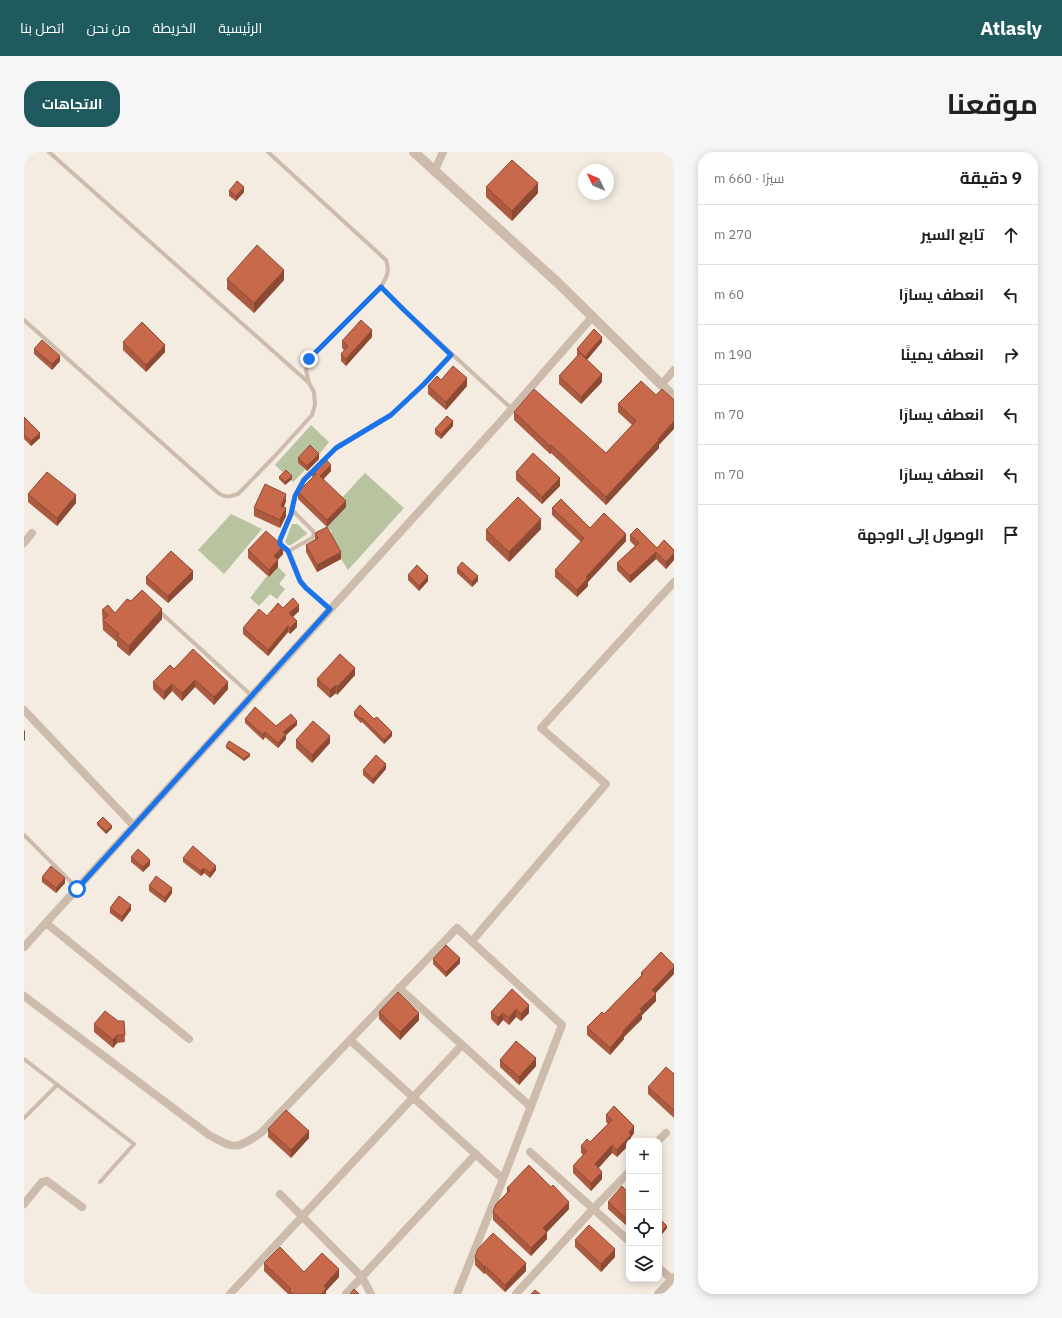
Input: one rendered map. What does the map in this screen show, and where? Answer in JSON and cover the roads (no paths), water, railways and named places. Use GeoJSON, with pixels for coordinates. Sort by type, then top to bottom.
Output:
{"type":"FeatureCollection","features":[{"type":"Feature","properties":{"kind":"street"},"geometry":{"type":"LineString","coordinates":[[414,152],[593,316],[674,397]]}},
{"type":"Feature","properties":{"kind":"street"},"geometry":{"type":"LineString","coordinates":[[435,170],[443,152]]}},
{"type":"Feature","properties":{"kind":"street"},"geometry":{"type":"LineString","coordinates":[[24,947],[512,409],[593,316]]}},
{"type":"Feature","properties":{"kind":"street"},"geometry":{"type":"LineString","coordinates":[[661,385],[674,370]]}},
{"type":"Feature","properties":{"kind":"street"},"geometry":{"type":"LineString","coordinates":[[24,543],[32,533]]}},
{"type":"Feature","properties":{"kind":"street"},"geometry":{"type":"LineString","coordinates":[[472,941],[606,784],[541,728],[674,582]]}},
{"type":"Feature","properties":{"kind":"street"},"geometry":{"type":"LineString","coordinates":[[24,710],[134,826]]}},
{"type":"Feature","properties":{"kind":"street"},"geometry":{"type":"LineString","coordinates":[[46,923],[189,1039]]}},
{"type":"Feature","properties":{"kind":"street"},"geometry":{"type":"LineString","coordinates":[[24,996],[209,1135],[228,1146],[237,1146],[261,1133],[457,928],[562,1025],[457,1294]]}},
{"type":"Feature","properties":{"kind":"street"},"geometry":{"type":"LineString","coordinates":[[399,988],[531,1107]]}},
{"type":"Feature","properties":{"kind":"street"},"geometry":{"type":"LineString","coordinates":[[350,1040],[503,1179]]}},
{"type":"Feature","properties":{"kind":"street"},"geometry":{"type":"LineString","coordinates":[[230,1294],[462,1045]]}},
{"type":"Feature","properties":{"kind":"street"},"geometry":{"type":"LineString","coordinates":[[661,1138],[666,1133]]}},
{"type":"Feature","properties":{"kind":"street"},"geometry":{"type":"LineString","coordinates":[[530,1152],[626,1238]]}},
{"type":"Feature","properties":{"kind":"street"},"geometry":{"type":"LineString","coordinates":[[346,1294],[476,1154]]}},
{"type":"Feature","properties":{"kind":"street"},"geometry":{"type":"LineString","coordinates":[[516,1294],[593,1209],[627,1174]]}},
{"type":"Feature","properties":{"kind":"street"},"geometry":{"type":"LineString","coordinates":[[24,1204],[42,1182],[47,1181],[82,1207]]}},
{"type":"Feature","properties":{"kind":"street"},"geometry":{"type":"LineString","coordinates":[[280,1194],[362,1277],[370,1294]]}},
{"type":"Feature","properties":{"kind":"street"},"geometry":{"type":"LineString","coordinates":[[658,1294],[673,1279],[662,1270]]}},
{"type":"Feature","properties":{"kind":"lane"},"geometry":{"type":"LineString","coordinates":[[49,152],[309,383]]}},
{"type":"Feature","properties":{"kind":"lane"},"geometry":{"type":"LineString","coordinates":[[24,320],[223,497],[230,497],[238,494],[312,415],[315,406],[314,392],[309,383],[306,370],[309,359],[381,287],[386,279],[389,269],[386,260],[268,152]]}},
{"type":"Feature","properties":{"kind":"lane"},"geometry":{"type":"LineString","coordinates":[[381,287],[451,355],[512,409]]}},
{"type":"Feature","properties":{"kind":"lane"},"geometry":{"type":"LineString","coordinates":[[330,609],[300,581],[288,551],[280,544],[280,540],[292,510],[295,496],[304,480],[336,448],[391,415],[424,384],[451,355]]}},
{"type":"Feature","properties":{"kind":"lane"},"geometry":{"type":"LineString","coordinates":[[288,551],[312,538],[314,535],[314,531],[292,510]]}},
{"type":"Feature","properties":{"kind":"lane"},"geometry":{"type":"LineString","coordinates":[[154,606],[252,696]]}},
{"type":"Feature","properties":{"kind":"lane"},"geometry":{"type":"LineString","coordinates":[[24,835],[77,889]]}},
{"type":"Feature","properties":{"kind":"lane"},"geometry":{"type":"LineString","coordinates":[[24,1060],[134,1144],[100,1182]]}},
{"type":"Feature","properties":{"kind":"lane"},"geometry":{"type":"LineString","coordinates":[[24,1118],[57,1085]]}}]}
